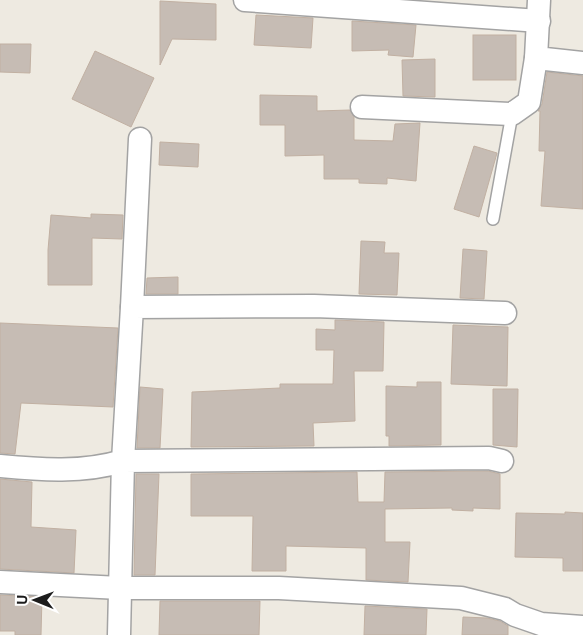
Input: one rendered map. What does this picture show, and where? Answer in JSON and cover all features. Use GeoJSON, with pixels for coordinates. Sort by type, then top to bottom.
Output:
{"type":"FeatureCollection","features":[{"type":"Feature","properties":{"kind":"street"},"geometry":{"type":"LineString","coordinates":[[245,0],[539,10],[536,58],[529,102],[512,114],[362,107]]}},
{"type":"Feature","properties":{"kind":"street"},"geometry":{"type":"LineString","coordinates":[[536,58],[583,63]]}},
{"type":"Feature","properties":{"kind":"street"},"geometry":{"type":"LineString","coordinates":[[119,635],[123,461],[140,139]]}},
{"type":"Feature","properties":{"kind":"street"},"geometry":{"type":"LineString","coordinates":[[132,307],[314,306],[505,313]]}},
{"type":"Feature","properties":{"kind":"street"},"geometry":{"type":"LineString","coordinates":[[0,466],[75,469],[98,468],[123,461],[489,458],[502,461]]}},
{"type":"Feature","properties":{"kind":"street"},"geometry":{"type":"LineString","coordinates":[[0,582],[120,588],[279,588],[461,598],[505,609],[515,625],[541,624],[583,627]]}},
{"type":"Feature","properties":{"kind":"lane"},"geometry":{"type":"LineString","coordinates":[[492,219],[512,114]]}},
{"type":"Feature","properties":{"kind":"building"},"geometry":{"type":"Polygon","coordinates":[[[160,1],[216,4],[216,40],[172,39],[160,65],[160,1]]]}},
{"type":"Feature","properties":{"kind":"building"},"geometry":{"type":"Polygon","coordinates":[[[256,15],[313,18],[311,48],[254,45],[256,15]]]}},
{"type":"Feature","properties":{"kind":"building"},"geometry":{"type":"Polygon","coordinates":[[[352,21],[416,25],[413,57],[388,55],[389,50],[352,51],[352,21]]]}},
{"type":"Feature","properties":{"kind":"building"},"geometry":{"type":"Polygon","coordinates":[[[473,35],[516,35],[516,80],[473,80],[473,35]]]}},
{"type":"Feature","properties":{"kind":"building"},"geometry":{"type":"Polygon","coordinates":[[[0,44],[31,44],[30,73],[0,72],[0,44]]]}},
{"type":"Feature","properties":{"kind":"building"},"geometry":{"type":"Polygon","coordinates":[[[95,51],[154,78],[131,127],[72,99],[95,51]]]}},
{"type":"Feature","properties":{"kind":"building"},"geometry":{"type":"Polygon","coordinates":[[[435,59],[435,97],[403,96],[402,60],[435,59]]]}},
{"type":"Feature","properties":{"kind":"building"},"geometry":{"type":"Polygon","coordinates":[[[547,72],[583,76],[583,209],[541,206],[545,151],[539,151],[540,111],[538,111],[542,104],[547,72]]]}},
{"type":"Feature","properties":{"kind":"building"},"geometry":{"type":"Polygon","coordinates":[[[260,95],[317,96],[317,111],[350,110],[354,117],[354,140],[393,141],[395,124],[420,123],[416,181],[387,178],[387,184],[359,183],[359,179],[324,179],[324,155],[285,156],[285,125],[260,125],[260,95]]]}},
{"type":"Feature","properties":{"kind":"building"},"geometry":{"type":"Polygon","coordinates":[[[160,142],[199,144],[198,167],[159,165],[160,142]]]}},
{"type":"Feature","properties":{"kind":"building"},"geometry":{"type":"Polygon","coordinates":[[[474,146],[497,153],[479,217],[454,209],[474,146]]]}},
{"type":"Feature","properties":{"kind":"building"},"geometry":{"type":"Polygon","coordinates":[[[91,214],[123,215],[122,239],[92,238],[92,285],[48,285],[51,215],[91,218],[91,214]]]}},
{"type":"Feature","properties":{"kind":"building"},"geometry":{"type":"Polygon","coordinates":[[[361,241],[385,242],[384,253],[399,253],[397,295],[359,294],[361,241]]]}},
{"type":"Feature","properties":{"kind":"building"},"geometry":{"type":"Polygon","coordinates":[[[463,249],[487,251],[484,299],[460,298],[463,249]]]}},
{"type":"Feature","properties":{"kind":"building"},"geometry":{"type":"Polygon","coordinates":[[[178,277],[178,294],[146,294],[147,278],[178,277]]]}},
{"type":"Feature","properties":{"kind":"building"},"geometry":{"type":"Polygon","coordinates":[[[335,320],[384,322],[383,371],[354,371],[355,421],[313,423],[314,446],[191,447],[192,392],[280,388],[280,384],[333,384],[334,350],[316,350],[316,329],[335,330],[335,320]]]}},
{"type":"Feature","properties":{"kind":"building"},"geometry":{"type":"Polygon","coordinates":[[[0,323],[118,328],[113,407],[21,403],[15,454],[0,453],[0,323]]]}},
{"type":"Feature","properties":{"kind":"building"},"geometry":{"type":"Polygon","coordinates":[[[453,325],[508,327],[507,386],[451,384],[453,325]]]}},
{"type":"Feature","properties":{"kind":"building"},"geometry":{"type":"Polygon","coordinates":[[[417,382],[441,382],[441,445],[389,446],[389,436],[386,436],[386,386],[417,387],[417,382]]]}},
{"type":"Feature","properties":{"kind":"building"},"geometry":{"type":"Polygon","coordinates":[[[140,387],[163,389],[160,448],[137,448],[140,387]]]}},
{"type":"Feature","properties":{"kind":"building"},"geometry":{"type":"Polygon","coordinates":[[[493,389],[518,389],[517,447],[493,445],[493,389]]]}},
{"type":"Feature","properties":{"kind":"building"},"geometry":{"type":"Polygon","coordinates":[[[488,471],[500,474],[500,509],[473,508],[473,511],[452,510],[452,508],[385,509],[385,542],[410,542],[408,582],[366,580],[366,548],[286,546],[286,571],[252,571],[253,516],[191,516],[191,474],[357,472],[358,502],[384,502],[385,472],[488,471]]]}},
{"type":"Feature","properties":{"kind":"building"},"geometry":{"type":"Polygon","coordinates":[[[136,474],[159,474],[155,575],[134,575],[136,474]]]}},
{"type":"Feature","properties":{"kind":"building"},"geometry":{"type":"Polygon","coordinates":[[[0,479],[32,482],[31,527],[76,530],[74,573],[0,569],[0,479]]]}},
{"type":"Feature","properties":{"kind":"building"},"geometry":{"type":"Polygon","coordinates":[[[565,512],[583,513],[583,571],[563,571],[563,558],[515,557],[516,513],[565,514],[565,512]]]}},
{"type":"Feature","properties":{"kind":"building"},"geometry":{"type":"Polygon","coordinates":[[[0,595],[42,597],[41,635],[15,635],[15,631],[0,631],[0,595]]]}},
{"type":"Feature","properties":{"kind":"building"},"geometry":{"type":"Polygon","coordinates":[[[160,601],[260,601],[259,635],[159,635],[160,601]]]}},
{"type":"Feature","properties":{"kind":"building"},"geometry":{"type":"Polygon","coordinates":[[[365,606],[427,609],[426,635],[364,635],[365,606]]]}},
{"type":"Feature","properties":{"kind":"building"},"geometry":{"type":"Polygon","coordinates":[[[463,617],[487,618],[500,621],[508,626],[508,635],[462,635],[463,617]]]}}]}
